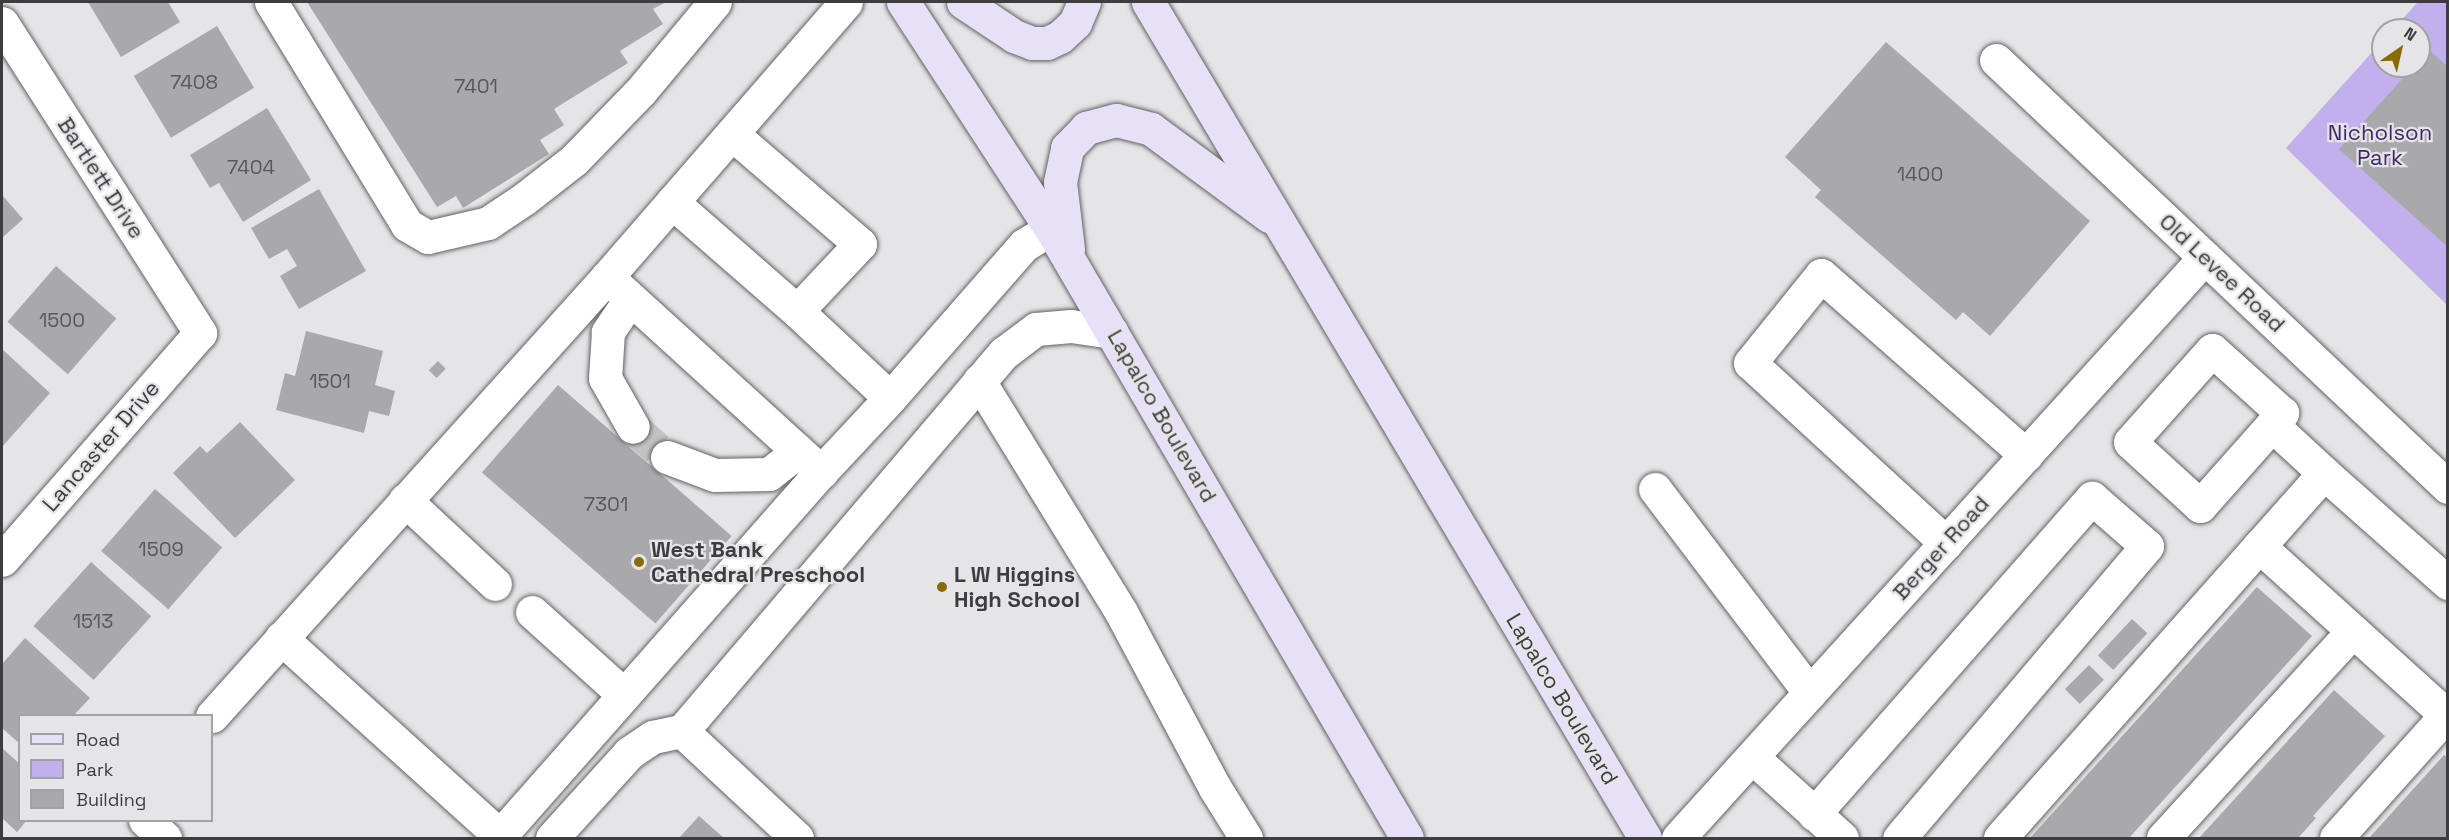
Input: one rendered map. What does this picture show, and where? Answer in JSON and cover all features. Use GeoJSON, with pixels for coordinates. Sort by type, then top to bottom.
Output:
{"type":"FeatureCollection","features":[{"type":"Feature","properties":{"kind":"main road","name":"Lapalco Boulevard"},"geometry":{"type":"LineString","coordinates":[[903,2],[1051,229],[1407,838]]}},
{"type":"Feature","properties":{"kind":"main road"},"geometry":{"type":"LineString","coordinates":[[963,2],[1014,36],[1032,42],[1047,43],[1060,37],[1075,22],[1084,2]]}},
{"type":"Feature","properties":{"kind":"main road","name":"Lapalco Boulevard"},"geometry":{"type":"LineString","coordinates":[[1148,2],[1645,838]]}},
{"type":"Feature","properties":{"kind":"main road"},"geometry":{"type":"LineString","coordinates":[[1070,262],[1060,182],[1067,148],[1086,128],[1116,120],[1151,129],[1281,225]]}},
{"type":"Feature","properties":{"kind":"street"},"geometry":{"type":"LineString","coordinates":[[271,2],[407,225],[428,237],[488,223],[524,199],[574,160],[640,92],[715,2]]}},
{"type":"Feature","properties":{"kind":"street"},"geometry":{"type":"LineString","coordinates":[[213,715],[405,500],[619,288],[672,202],[846,2]]}},
{"type":"Feature","properties":{"kind":"street","name":"Bartlett Drive"},"geometry":{"type":"LineString","coordinates":[[4,34],[200,333]]}},
{"type":"Feature","properties":{"kind":"street","name":"Old Levee Road"},"geometry":{"type":"LineString","coordinates":[[1996,60],[2448,487]]}},
{"type":"Feature","properties":{"kind":"street"},"geometry":{"type":"LineString","coordinates":[[732,134],[860,244],[797,311]]}},
{"type":"Feature","properties":{"kind":"street"},"geometry":{"type":"LineString","coordinates":[[672,202],[797,311],[890,398]]}},
{"type":"Feature","properties":{"kind":"street"},"geometry":{"type":"LineString","coordinates":[[281,638],[499,837],[623,694],[809,462],[890,398],[1024,245],[1051,229]]}},
{"type":"Feature","properties":{"kind":"street","name":"Berger Road"},"geometry":{"type":"LineString","coordinates":[[1678,838],[2205,257]]}},
{"type":"Feature","properties":{"kind":"street"},"geometry":{"type":"LineString","coordinates":[[1946,543],[1750,363],[1821,275],[2026,455]]}},
{"type":"Feature","properties":{"kind":"street"},"geometry":{"type":"LineString","coordinates":[[619,288],[608,332],[604,378],[633,427]]}},
{"type":"Feature","properties":{"kind":"street"},"geometry":{"type":"LineString","coordinates":[[619,288],[809,462]]}},
{"type":"Feature","properties":{"kind":"street"},"geometry":{"type":"LineString","coordinates":[[552,838],[629,753],[653,737],[682,731],[1004,353],[1036,329],[1071,326],[1112,332]]}},
{"type":"Feature","properties":{"kind":"street","name":"Lancaster Drive"},"geometry":{"type":"LineString","coordinates":[[2,560],[200,333]]}},
{"type":"Feature","properties":{"kind":"street"},"geometry":{"type":"LineString","coordinates":[[2212,350],[2282,413],[2272,425],[2200,506],[2130,442],[2212,350]]}},
{"type":"Feature","properties":{"kind":"street"},"geometry":{"type":"LineString","coordinates":[[978,381],[1121,612],[1215,788],[1246,838]]}},
{"type":"Feature","properties":{"kind":"street"},"geometry":{"type":"LineString","coordinates":[[2272,425],[2448,583]]}},
{"type":"Feature","properties":{"kind":"street"},"geometry":{"type":"LineString","coordinates":[[667,457],[715,475],[769,474],[809,462]]}},
{"type":"Feature","properties":{"kind":"street"},"geometry":{"type":"LineString","coordinates":[[2000,838],[2324,473]]}},
{"type":"Feature","properties":{"kind":"street"},"geometry":{"type":"LineString","coordinates":[[1655,489],[1810,693]]}},
{"type":"Feature","properties":{"kind":"street"},"geometry":{"type":"LineString","coordinates":[[1814,814],[2092,498],[2147,546],[1899,838]]}},
{"type":"Feature","properties":{"kind":"street"},"geometry":{"type":"LineString","coordinates":[[405,500],[495,584]]}},
{"type":"Feature","properties":{"kind":"street"},"geometry":{"type":"LineString","coordinates":[[2259,546],[2447,716],[2336,838]]}},
{"type":"Feature","properties":{"kind":"street"},"geometry":{"type":"LineString","coordinates":[[532,612],[623,694]]}},
{"type":"Feature","properties":{"kind":"street"},"geometry":{"type":"LineString","coordinates":[[2163,838],[2353,631]]}},
{"type":"Feature","properties":{"kind":"street"},"geometry":{"type":"LineString","coordinates":[[682,731],[797,838]]}},
{"type":"Feature","properties":{"kind":"street"},"geometry":{"type":"LineString","coordinates":[[1752,757],[1842,838]]}},
{"type":"Feature","properties":{"kind":"street"},"geometry":{"type":"LineString","coordinates":[[147,822],[165,838]]}},
{"type":"Feature","properties":{"kind":"green space","name":"Nicholson Park"},"geometry":{"type":"Polygon","coordinates":[[[2418,2],[2447,2],[2447,305],[2286,148],[2371,53],[2371,78],[2431,78],[2431,18],[2403,18],[2418,2]]]}},
{"type":"Feature","properties":{"kind":"building"},"geometry":{"type":"Polygon","coordinates":[[[88,2],[168,2],[180,22],[121,57],[88,2]]]}},
{"type":"Feature","properties":{"kind":"building"},"geometry":{"type":"Polygon","coordinates":[[[307,2],[666,2],[653,9],[663,24],[620,51],[628,63],[554,109],[564,125],[540,140],[549,154],[463,208],[456,196],[437,207],[307,2]]]}},
{"type":"Feature","properties":{"kind":"building"},"geometry":{"type":"Polygon","coordinates":[[[217,26],[254,88],[171,138],[134,76],[217,26]]]}},
{"type":"Feature","properties":{"kind":"building"},"geometry":{"type":"Polygon","coordinates":[[[1886,42],[2090,221],[1990,336],[1963,312],[1956,320],[1815,197],[1821,190],[1785,157],[1886,42]]]}},
{"type":"Feature","properties":{"kind":"building"},"geometry":{"type":"Polygon","coordinates":[[[2431,52],[2448,67],[2448,247],[2339,149],[2403,78],[2431,78],[2431,52]]]}},
{"type":"Feature","properties":{"kind":"building"},"geometry":{"type":"Polygon","coordinates":[[[267,108],[311,180],[243,222],[219,183],[210,188],[190,155],[267,108]]]}},
{"type":"Feature","properties":{"kind":"building"},"geometry":{"type":"Polygon","coordinates":[[[319,189],[366,271],[299,309],[280,276],[297,266],[287,249],[269,259],[251,228],[319,189]]]}},
{"type":"Feature","properties":{"kind":"building"},"geometry":{"type":"Polygon","coordinates":[[[2,195],[23,219],[2,238],[2,195]]]}},
{"type":"Feature","properties":{"kind":"building"},"geometry":{"type":"Polygon","coordinates":[[[56,266],[116,318],[68,374],[7,322],[56,266]]]}},
{"type":"Feature","properties":{"kind":"building"},"geometry":{"type":"Polygon","coordinates":[[[306,331],[383,351],[375,385],[395,391],[389,416],[369,411],[364,433],[276,410],[285,373],[295,376],[306,331]]]}},
{"type":"Feature","properties":{"kind":"building"},"geometry":{"type":"Polygon","coordinates":[[[2,349],[50,393],[2,447],[2,349]]]}},
{"type":"Feature","properties":{"kind":"building"},"geometry":{"type":"Polygon","coordinates":[[[438,361],[446,369],[437,378],[429,370],[438,361]]]}},
{"type":"Feature","properties":{"kind":"building"},"geometry":{"type":"Polygon","coordinates":[[[558,385],[732,536],[655,623],[482,473],[558,385]]]}},
{"type":"Feature","properties":{"kind":"building"},"geometry":{"type":"Polygon","coordinates":[[[240,422],[295,480],[235,538],[173,473],[200,446],[207,453],[240,422]]]}},
{"type":"Feature","properties":{"kind":"building"},"geometry":{"type":"Polygon","coordinates":[[[155,489],[222,547],[168,609],[101,551],[155,489]]]}},
{"type":"Feature","properties":{"kind":"building"},"geometry":{"type":"Polygon","coordinates":[[[91,562],[151,616],[94,680],[33,626],[91,562]]]}},
{"type":"Feature","properties":{"kind":"building"},"geometry":{"type":"Polygon","coordinates":[[[2257,587],[2312,636],[2129,838],[2030,838],[2257,587]]]}},
{"type":"Feature","properties":{"kind":"building"},"geometry":{"type":"Polygon","coordinates":[[[2132,619],[2147,633],[2113,670],[2098,656],[2132,619]]]}},
{"type":"Feature","properties":{"kind":"building"},"geometry":{"type":"Polygon","coordinates":[[[25,638],[90,698],[75,714],[18,714],[18,742],[2,728],[2,664],[25,638]]]}},
{"type":"Feature","properties":{"kind":"building"},"geometry":{"type":"Polygon","coordinates":[[[2089,665],[2104,680],[2080,704],[2065,689],[2089,665]]]}},
{"type":"Feature","properties":{"kind":"building"},"geometry":{"type":"Polygon","coordinates":[[[2334,690],[2385,736],[2313,816],[2316,818],[2298,838],[2199,838],[2334,690]]]}},
{"type":"Feature","properties":{"kind":"building"},"geometry":{"type":"Polygon","coordinates":[[[2,748],[18,762],[18,822],[25,822],[17,832],[2,818],[2,748]]]}},
{"type":"Feature","properties":{"kind":"building"},"geometry":{"type":"Polygon","coordinates":[[[2444,755],[2448,758],[2448,838],[2369,838],[2444,755]]]}},
{"type":"Feature","properties":{"kind":"building"},"geometry":{"type":"Polygon","coordinates":[[[699,816],[724,838],[679,838],[699,816]]]}},
{"type":"Feature","properties":{"kind":"tunnel"},"geometry":{"type":"LineString","coordinates":[[633,427],[667,457]]}},
{"type":"Feature","properties":{"kind":"place","name":"West Bank Cathedral Preschool"},"geometry":{"type":"Point","coordinates":[639,562]}},
{"type":"Feature","properties":{"kind":"place","name":"L W Higgins High School"},"geometry":{"type":"Point","coordinates":[942,587]}}]}
